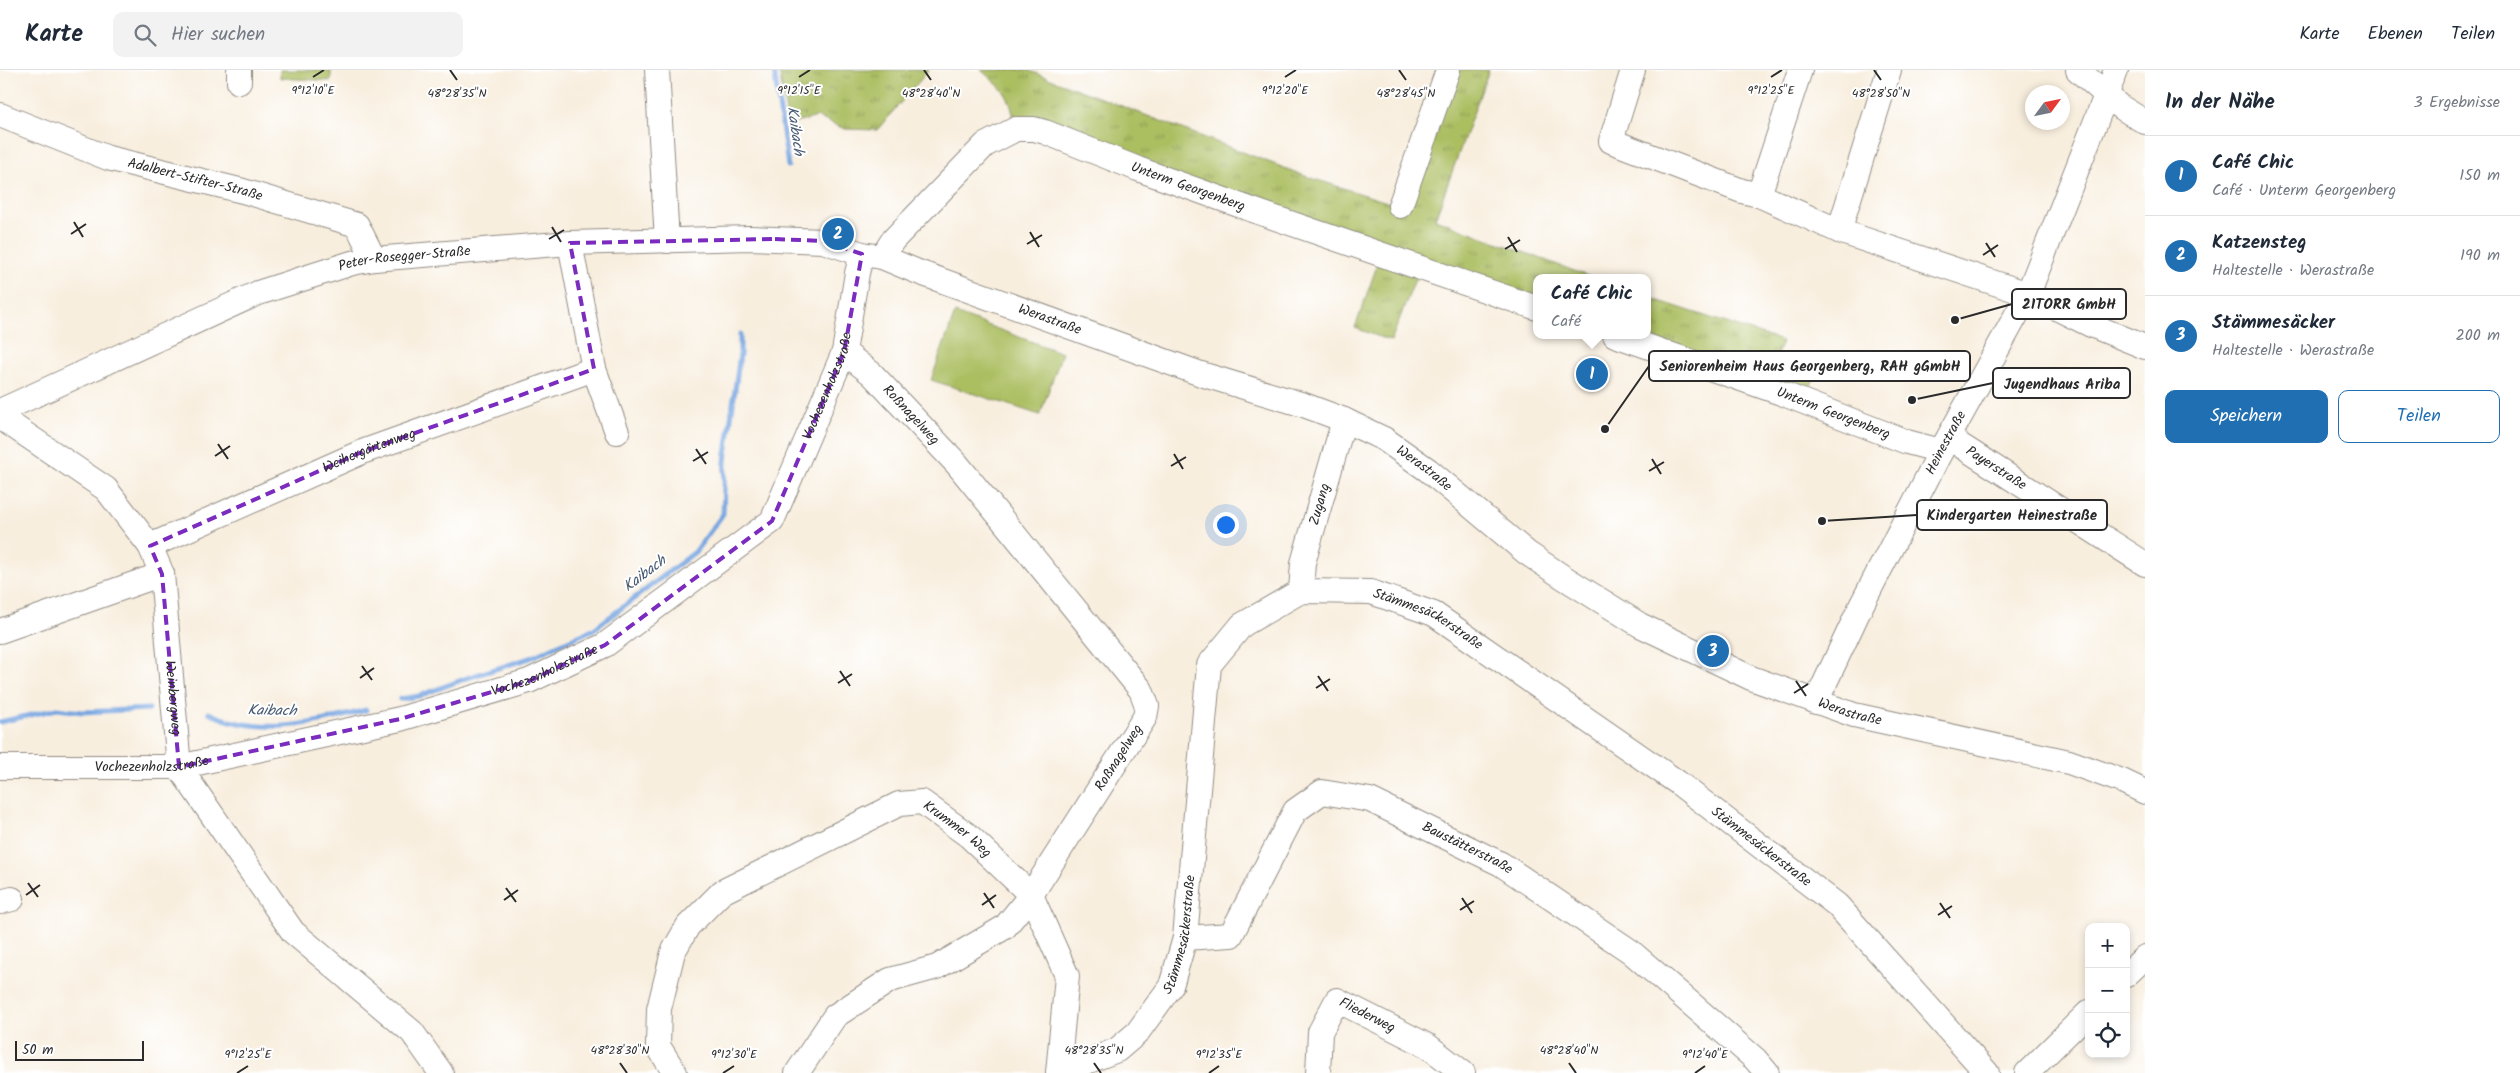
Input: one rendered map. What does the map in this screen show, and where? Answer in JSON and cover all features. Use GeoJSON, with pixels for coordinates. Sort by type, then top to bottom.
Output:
{"type":"FeatureCollection","features":[{"type":"Feature","properties":{"kind":"street"},"geometry":{"type":"LineString","coordinates":[[656,70],[667,240]]}},
{"type":"Feature","properties":{"kind":"street"},"geometry":{"type":"LineString","coordinates":[[1400,206],[1448,70]]}},
{"type":"Feature","properties":{"kind":"street"},"geometry":{"type":"LineString","coordinates":[[1633,70],[1611,141],[1742,191],[1759,195],[1838,231],[2028,294],[2091,325],[2145,347]]}},
{"type":"Feature","properties":{"kind":"street"},"geometry":{"type":"LineString","coordinates":[[1759,195],[1800,70]]}},
{"type":"Feature","properties":{"kind":"street"},"geometry":{"type":"LineString","coordinates":[[1838,231],[1890,70]]}},
{"type":"Feature","properties":{"kind":"street"},"geometry":{"type":"LineString","coordinates":[[2078,70],[2106,96],[2145,122]]}},
{"type":"Feature","properties":{"kind":"street","name":"Heinestraße"},"geometry":{"type":"LineString","coordinates":[[1816,702],[1862,604],[1945,445],[2028,294],[2116,70]]}},
{"type":"Feature","properties":{"kind":"street","name":"Adalbert-Stifter-Straße"},"geometry":{"type":"LineString","coordinates":[[0,115],[108,158],[243,191],[357,225],[374,259]]}},
{"type":"Feature","properties":{"kind":"street","name":"Unterm Georgenberg"},"geometry":{"type":"LineString","coordinates":[[872,255],[893,240],[985,145],[1016,129],[1026,129],[1045,132],[1138,170],[1533,307]]}},
{"type":"Feature","properties":{"kind":"street","name":"Werastraße"},"geometry":{"type":"LineString","coordinates":[[667,240],[750,238],[823,241],[872,255],[1201,374],[1304,405],[1384,438],[1404,452],[1527,553],[1618,612],[1717,663],[1854,715],[2069,762],[2122,781],[2145,792]]}},
{"type":"Feature","properties":{"kind":"street","name":"Peter-Rosegger-Straße"},"geometry":{"type":"LineString","coordinates":[[0,411],[258,293],[352,263],[374,259],[570,243],[667,240]]}},
{"type":"Feature","properties":{"kind":"street"},"geometry":{"type":"LineString","coordinates":[[570,243],[594,369],[599,388],[617,432]]}},
{"type":"Feature","properties":{"kind":"street","name":"Vochezenholzstraße"},"geometry":{"type":"LineString","coordinates":[[0,767],[179,767],[400,719],[529,680],[605,645],[772,521],[844,352],[857,273],[872,255]]}},
{"type":"Feature","properties":{"kind":"street","name":"Unterm Georgenberg"},"geometry":{"type":"LineString","coordinates":[[1626,339],[1781,393],[1907,442],[1945,445]]}},
{"type":"Feature","properties":{"kind":"street","name":"Roßnagelweg"},"geometry":{"type":"LineString","coordinates":[[797,1073],[835,1016],[890,980],[938,967],[1006,926],[1031,895],[1144,716],[1147,706],[1141,690],[957,464],[872,374],[844,352]]}},
{"type":"Feature","properties":{"kind":"street","name":"Weihergärtenweg"},"geometry":{"type":"LineString","coordinates":[[150,546],[362,452],[594,369]]}},
{"type":"Feature","properties":{"kind":"street","name":"Weinbergweg"},"geometry":{"type":"LineString","coordinates":[[0,417],[106,490],[150,546],[162,574],[179,767],[293,932],[412,1032],[441,1073]]}},
{"type":"Feature","properties":{"kind":"street","name":"Zugang"},"geometry":{"type":"LineString","coordinates":[[1300,591],[1303,563],[1344,420]]}},
{"type":"Feature","properties":{"kind":"street","name":"Payerstraße"},"geometry":{"type":"LineString","coordinates":[[1945,445],[2145,564]]}},
{"type":"Feature","properties":{"kind":"street"},"geometry":{"type":"LineString","coordinates":[[0,631],[162,574]]}},
{"type":"Feature","properties":{"kind":"street","name":"Stämmesäckerstraße"},"geometry":{"type":"LineString","coordinates":[[1058,1073],[1117,1050],[1137,1032],[1171,986],[1185,938],[1210,666],[1242,625],[1300,591],[1371,592],[1434,614],[1668,777],[1837,905],[1987,1073]]}},
{"type":"Feature","properties":{"kind":"street","name":"Baustätterstraße"},"geometry":{"type":"LineString","coordinates":[[1185,938],[1231,935],[1294,811],[1322,792],[1370,800],[1501,864],[1622,946],[1755,1059],[1767,1073]]}},
{"type":"Feature","properties":{"kind":"street","name":"Krummer Weg"},"geometry":{"type":"LineString","coordinates":[[675,1073],[658,1046],[659,1009],[673,952],[688,926],[722,892],[899,804],[922,802],[969,836],[1031,895],[1067,976],[1058,1073]]}},
{"type":"Feature","properties":{"kind":"street"},"geometry":{"type":"LineString","coordinates":[[2130,971],[2145,956]]}},
{"type":"Feature","properties":{"kind":"street","name":"Fliederweg"},"geometry":{"type":"LineString","coordinates":[[1318,1073],[1320,1032],[1337,1000],[1428,1046],[1463,1073]]}},
{"type":"Feature","properties":{"kind":"street"},"geometry":{"type":"LineString","coordinates":[[2027,1073],[2088,1013]]}},
{"type":"Feature","properties":{"kind":"highlighted area"},"geometry":{"type":"Polygon","coordinates":[[[775,239],[823,241],[862,254],[844,352],[772,521],[605,645],[529,681],[400,719],[179,767],[162,574],[150,546],[362,452],[594,369],[570,243],[775,239]]]}},
{"type":"Feature","properties":{"kind":"green space"},"geometry":{"type":"Polygon","coordinates":[[[280,70],[331,70],[331,81],[280,78],[280,70]]]}},
{"type":"Feature","properties":{"kind":"green space"},"geometry":{"type":"Polygon","coordinates":[[[779,70],[929,70],[877,130],[845,129],[817,117],[788,125],[779,70]]]}},
{"type":"Feature","properties":{"kind":"green space"},"geometry":{"type":"Polygon","coordinates":[[[981,70],[1027,70],[1308,177],[1400,206],[1448,70],[1489,70],[1435,219],[1582,274],[1533,274],[1533,307],[1420,267],[1391,341],[1355,328],[1381,254],[1016,129],[1009,101],[997,84],[981,70]]]}},
{"type":"Feature","properties":{"kind":"green space"},"geometry":{"type":"Polygon","coordinates":[[[1651,298],[1782,341],[1777,355],[1819,364],[1805,402],[1651,337],[1651,298]]]}},
{"type":"Feature","properties":{"kind":"green space"},"geometry":{"type":"Polygon","coordinates":[[[955,313],[1062,353],[1040,415],[931,380],[955,313]]]}},
{"type":"Feature","properties":{"kind":"waterway","name":"Kaibach"},"geometry":{"type":"LineString","coordinates":[[774,70],[788,166]]}},
{"type":"Feature","properties":{"kind":"waterway","name":"Kaibach"},"geometry":{"type":"LineString","coordinates":[[400,699],[419,696],[530,658],[594,629],[695,552],[723,514],[725,461],[740,354],[740,334]]}},
{"type":"Feature","properties":{"kind":"waterway","name":"Kaibach"},"geometry":{"type":"LineString","coordinates":[[0,722],[57,709],[82,712],[149,709]]}},
{"type":"Feature","properties":{"kind":"waterway","name":"Kaibach"},"geometry":{"type":"LineString","coordinates":[[209,713],[247,725],[287,726],[327,720],[366,710]]}},
{"type":"Feature","properties":{"kind":"place","name":"Katzensteg"},"geometry":{"type":"Point","coordinates":[838,234]}},
{"type":"Feature","properties":{"kind":"place","name":"21TORR GmbH"},"geometry":{"type":"Point","coordinates":[1955,320]}},
{"type":"Feature","properties":{"kind":"place","name":"Café Chic"},"geometry":{"type":"Point","coordinates":[1592,374]}},
{"type":"Feature","properties":{"kind":"place","name":"Jugendhaus Ariba"},"geometry":{"type":"Point","coordinates":[1912,400]}},
{"type":"Feature","properties":{"kind":"place","name":"Seniorenheim Haus Georgenberg, RAH gGmbH"},"geometry":{"type":"Point","coordinates":[1605,429]}},
{"type":"Feature","properties":{"kind":"place","name":"Kindergarten Heinestraße"},"geometry":{"type":"Point","coordinates":[1822,521]}},
{"type":"Feature","properties":{"kind":"place","name":"Stämmesäcker"},"geometry":{"type":"Point","coordinates":[1713,651]}}]}
